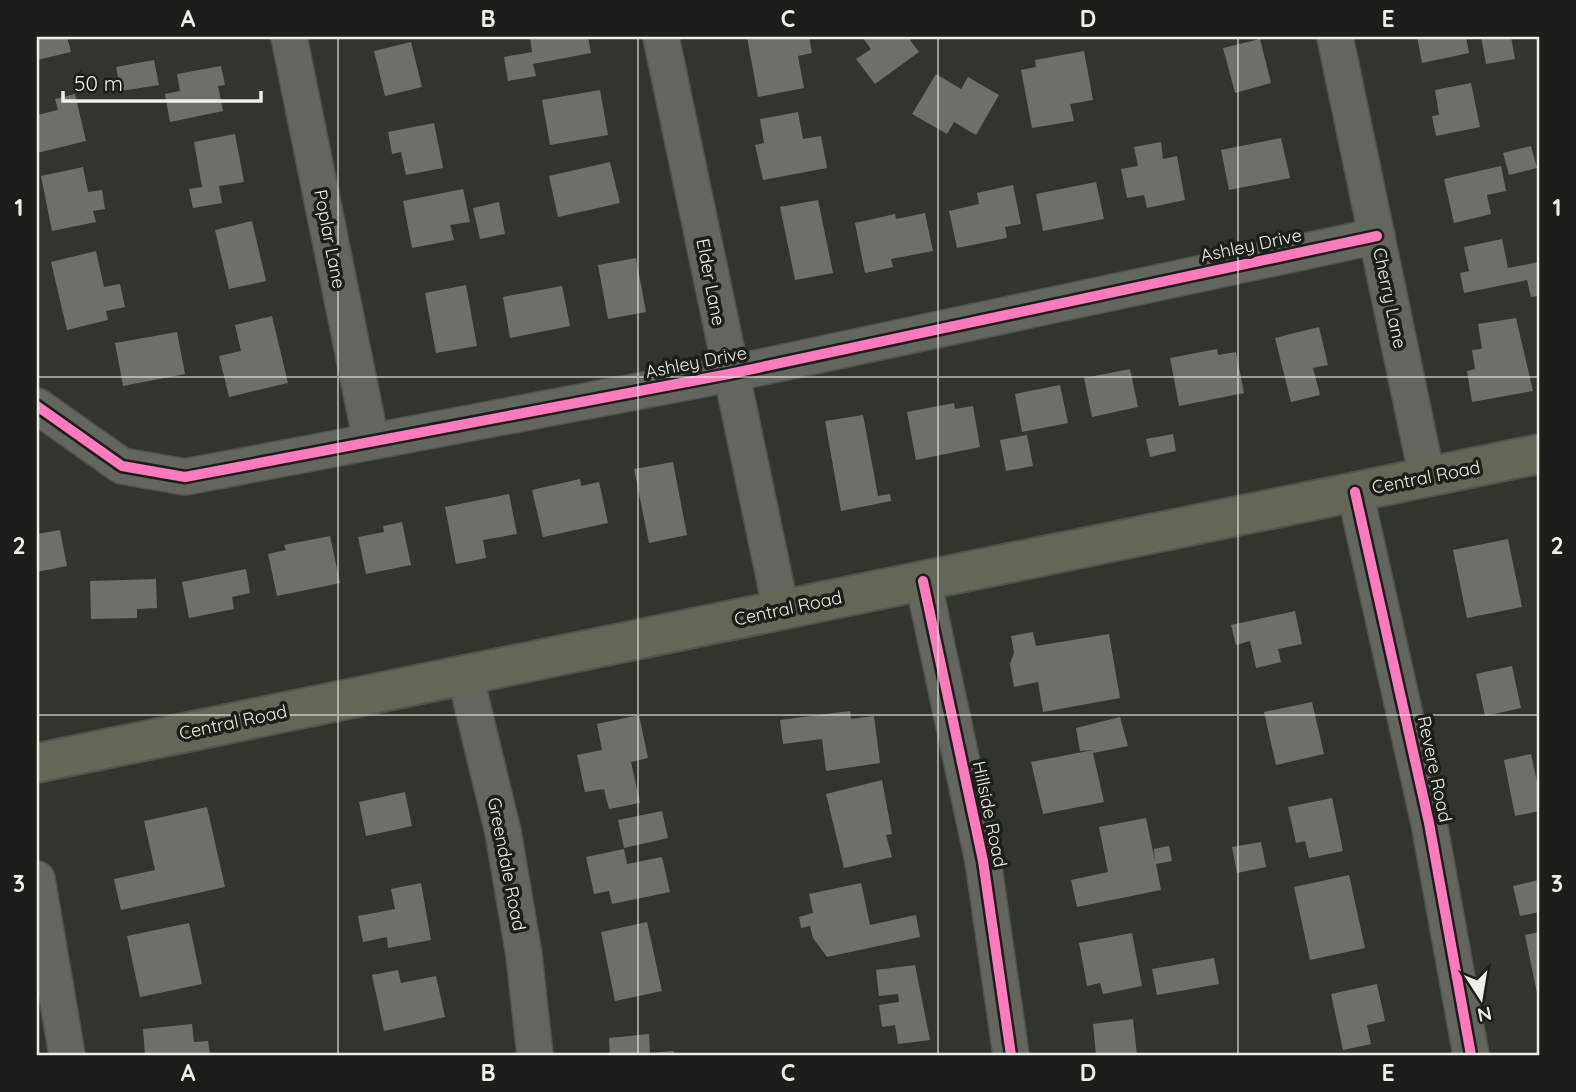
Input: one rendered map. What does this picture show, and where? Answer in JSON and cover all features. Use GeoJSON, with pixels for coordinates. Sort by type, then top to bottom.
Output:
{"type":"FeatureCollection","features":[{"type":"Feature","properties":{"kind":"main road","name":"Central Road"},"geometry":{"type":"LineString","coordinates":[[37,763],[1539,454]]}},
{"type":"Feature","properties":{"kind":"street","name":"Poplar Lane"},"geometry":{"type":"LineString","coordinates":[[289,37],[371,441]]}},
{"type":"Feature","properties":{"kind":"street","name":"Elder Lane"},"geometry":{"type":"LineString","coordinates":[[661,37],[729,374],[781,610]]}},
{"type":"Feature","properties":{"kind":"street","name":"Cherry Lane"},"geometry":{"type":"LineString","coordinates":[[1335,37],[1427,477]]}},
{"type":"Feature","properties":{"kind":"street","name":"Ashley Drive"},"geometry":{"type":"LineString","coordinates":[[37,406],[122,466],[185,477],[729,374],[1377,236]]}},
{"type":"Feature","properties":{"kind":"street","name":"Revere Road"},"geometry":{"type":"LineString","coordinates":[[1355,492],[1429,823],[1471,1055]]}},
{"type":"Feature","properties":{"kind":"street","name":"Hillside Road"},"geometry":{"type":"LineString","coordinates":[[923,581],[983,861],[1011,1055]]}},
{"type":"Feature","properties":{"kind":"street","name":"Greendale Road"},"geometry":{"type":"LineString","coordinates":[[465,675],[503,832],[524,955],[535,1055]]}},
{"type":"Feature","properties":{"kind":"street"},"geometry":{"type":"LineString","coordinates":[[37,878],[67,1055]]}},
{"type":"Feature","properties":{"kind":"building"},"geometry":{"type":"Polygon","coordinates":[[[37,37],[67,37],[71,52],[37,60],[37,37]]]}},
{"type":"Feature","properties":{"kind":"building"},"geometry":{"type":"Polygon","coordinates":[[[530,37],[588,37],[591,53],[533,64],[536,76],[508,81],[504,57],[532,52],[530,37]]]}},
{"type":"Feature","properties":{"kind":"building"},"geometry":{"type":"Polygon","coordinates":[[[747,37],[809,37],[812,53],[798,56],[804,88],[758,97],[747,37]]]}},
{"type":"Feature","properties":{"kind":"building"},"geometry":{"type":"Polygon","coordinates":[[[862,37],[914,37],[910,40],[919,52],[875,84],[856,59],[871,49],[862,37]]]}},
{"type":"Feature","properties":{"kind":"building"},"geometry":{"type":"Polygon","coordinates":[[[1417,37],[1466,37],[1469,53],[1422,63],[1417,37]]]}},
{"type":"Feature","properties":{"kind":"building"},"geometry":{"type":"Polygon","coordinates":[[[1481,37],[1511,37],[1515,59],[1486,64],[1481,37]]]}},
{"type":"Feature","properties":{"kind":"building"},"geometry":{"type":"Polygon","coordinates":[[[1260,39],[1271,83],[1235,93],[1223,48],[1260,39]]]}},
{"type":"Feature","properties":{"kind":"building"},"geometry":{"type":"Polygon","coordinates":[[[411,42],[422,87],[385,96],[374,51],[411,42]]]}},
{"type":"Feature","properties":{"kind":"building"},"geometry":{"type":"Polygon","coordinates":[[[1084,51],[1093,100],[1070,104],[1074,121],[1032,128],[1021,70],[1036,67],[1035,60],[1084,51]]]}},
{"type":"Feature","properties":{"kind":"building"},"geometry":{"type":"Polygon","coordinates":[[[154,60],[159,85],[121,91],[116,67],[154,60]]]}},
{"type":"Feature","properties":{"kind":"building"},"geometry":{"type":"Polygon","coordinates":[[[221,66],[225,85],[218,86],[223,111],[170,122],[165,94],[180,91],[177,74],[221,66]]]}},
{"type":"Feature","properties":{"kind":"building"},"geometry":{"type":"Polygon","coordinates":[[[936,74],[961,89],[968,77],[999,95],[976,135],[954,122],[947,134],[912,114],[936,74]]]}},
{"type":"Feature","properties":{"kind":"building"},"geometry":{"type":"Polygon","coordinates":[[[1471,83],[1480,127],[1436,136],[1432,116],[1439,115],[1435,90],[1471,83]]]}},
{"type":"Feature","properties":{"kind":"building"},"geometry":{"type":"Polygon","coordinates":[[[600,90],[608,135],[550,145],[542,100],[600,90]]]}},
{"type":"Feature","properties":{"kind":"building"},"geometry":{"type":"Polygon","coordinates":[[[75,94],[86,141],[37,153],[37,115],[58,110],[55,99],[75,94]]]}},
{"type":"Feature","properties":{"kind":"building"},"geometry":{"type":"Polygon","coordinates":[[[798,112],[803,139],[821,136],[827,168],[763,180],[755,145],[764,143],[760,119],[798,112]]]}},
{"type":"Feature","properties":{"kind":"building"},"geometry":{"type":"Polygon","coordinates":[[[434,123],[443,168],[406,175],[401,152],[392,154],[388,132],[434,123]]]}},
{"type":"Feature","properties":{"kind":"building"},"geometry":{"type":"Polygon","coordinates":[[[235,134],[244,182],[219,186],[222,203],[193,208],[189,189],[202,187],[194,142],[235,134]]]}},
{"type":"Feature","properties":{"kind":"building"},"geometry":{"type":"Polygon","coordinates":[[[1281,138],[1290,178],[1229,190],[1221,150],[1281,138]]]}},
{"type":"Feature","properties":{"kind":"building"},"geometry":{"type":"Polygon","coordinates":[[[1161,142],[1163,159],[1177,156],[1185,200],[1147,208],[1144,195],[1127,198],[1121,169],[1138,166],[1134,147],[1161,142]]]}},
{"type":"Feature","properties":{"kind":"building"},"geometry":{"type":"Polygon","coordinates":[[[1531,146],[1537,168],[1509,175],[1503,153],[1531,146]]]}},
{"type":"Feature","properties":{"kind":"building"},"geometry":{"type":"Polygon","coordinates":[[[610,162],[620,203],[558,217],[549,176],[610,162]]]}},
{"type":"Feature","properties":{"kind":"building"},"geometry":{"type":"Polygon","coordinates":[[[1501,166],[1506,191],[1487,195],[1491,214],[1454,223],[1444,179],[1501,166]]]}},
{"type":"Feature","properties":{"kind":"building"},"geometry":{"type":"Polygon","coordinates":[[[83,167],[88,192],[102,190],[105,209],[93,211],[96,222],[52,231],[41,176],[83,167]]]}},
{"type":"Feature","properties":{"kind":"building"},"geometry":{"type":"Polygon","coordinates":[[[1096,182],[1104,219],[1043,231],[1036,194],[1096,182]]]}},
{"type":"Feature","properties":{"kind":"building"},"geometry":{"type":"Polygon","coordinates":[[[1013,185],[1021,224],[1005,227],[1007,238],[957,248],[949,211],[979,204],[977,193],[1013,185]]]}},
{"type":"Feature","properties":{"kind":"building"},"geometry":{"type":"Polygon","coordinates":[[[463,189],[470,222],[450,225],[454,240],[412,248],[403,201],[463,189]]]}},
{"type":"Feature","properties":{"kind":"building"},"geometry":{"type":"Polygon","coordinates":[[[818,200],[833,273],[795,280],[780,207],[818,200]]]}},
{"type":"Feature","properties":{"kind":"building"},"geometry":{"type":"Polygon","coordinates":[[[499,202],[505,234],[480,239],[473,208],[499,202]]]}},
{"type":"Feature","properties":{"kind":"building"},"geometry":{"type":"Polygon","coordinates":[[[925,213],[933,251],[891,259],[893,267],[865,273],[855,223],[895,214],[896,219],[925,213]]]}},
{"type":"Feature","properties":{"kind":"building"},"geometry":{"type":"Polygon","coordinates":[[[252,221],[266,281],[229,289],[215,230],[252,221]]]}},
{"type":"Feature","properties":{"kind":"building"},"geometry":{"type":"Polygon","coordinates":[[[1502,239],[1508,268],[1539,262],[1539,296],[1531,297],[1527,280],[1464,293],[1460,273],[1469,271],[1464,247],[1502,239]]]}},
{"type":"Feature","properties":{"kind":"building"},"geometry":{"type":"Polygon","coordinates":[[[96,251],[104,287],[120,284],[125,307],[106,311],[108,320],[67,330],[51,262],[96,251]]]}},
{"type":"Feature","properties":{"kind":"building"},"geometry":{"type":"Polygon","coordinates":[[[636,258],[646,312],[608,319],[598,265],[636,258]]]}},
{"type":"Feature","properties":{"kind":"building"},"geometry":{"type":"Polygon","coordinates":[[[466,285],[477,346],[436,353],[425,293],[466,285]]]}},
{"type":"Feature","properties":{"kind":"building"},"geometry":{"type":"Polygon","coordinates":[[[562,286],[570,326],[510,338],[503,297],[562,286]]]}},
{"type":"Feature","properties":{"kind":"building"},"geometry":{"type":"Polygon","coordinates":[[[272,316],[288,383],[229,397],[219,356],[241,351],[235,325],[272,316]]]}},
{"type":"Feature","properties":{"kind":"building"},"geometry":{"type":"Polygon","coordinates":[[[1516,318],[1533,391],[1472,402],[1467,371],[1475,369],[1472,350],[1482,349],[1478,324],[1516,318]]]}},
{"type":"Feature","properties":{"kind":"building"},"geometry":{"type":"Polygon","coordinates":[[[1319,327],[1328,365],[1313,368],[1320,395],[1291,402],[1275,338],[1319,327]]]}},
{"type":"Feature","properties":{"kind":"building"},"geometry":{"type":"Polygon","coordinates":[[[177,332],[185,374],[123,386],[115,343],[177,332]]]}},
{"type":"Feature","properties":{"kind":"building"},"geometry":{"type":"Polygon","coordinates":[[[1217,349],[1218,355],[1236,352],[1244,393],[1179,406],[1170,358],[1217,349]]]}},
{"type":"Feature","properties":{"kind":"building"},"geometry":{"type":"Polygon","coordinates":[[[1130,369],[1138,407],[1092,417],[1084,378],[1130,369]]]}},
{"type":"Feature","properties":{"kind":"building"},"geometry":{"type":"Polygon","coordinates":[[[1060,385],[1068,423],[1022,432],[1015,394],[1060,385]]]}},
{"type":"Feature","properties":{"kind":"building"},"geometry":{"type":"Polygon","coordinates":[[[954,403],[955,409],[973,406],[980,447],[916,460],[907,412],[954,403]]]}},
{"type":"Feature","properties":{"kind":"building"},"geometry":{"type":"Polygon","coordinates":[[[863,415],[878,496],[890,494],[891,501],[841,511],[825,421],[863,415]]]}},
{"type":"Feature","properties":{"kind":"building"},"geometry":{"type":"Polygon","coordinates":[[[1173,434],[1176,451],[1150,457],[1146,439],[1173,434]]]}},
{"type":"Feature","properties":{"kind":"building"},"geometry":{"type":"Polygon","coordinates":[[[1027,435],[1033,466],[1006,471],[1000,440],[1027,435]]]}},
{"type":"Feature","properties":{"kind":"building"},"geometry":{"type":"Polygon","coordinates":[[[673,462],[687,535],[649,543],[634,469],[673,462]]]}},
{"type":"Feature","properties":{"kind":"building"},"geometry":{"type":"Polygon","coordinates":[[[580,479],[581,486],[599,482],[608,523],[543,537],[532,490],[580,479]]]}},
{"type":"Feature","properties":{"kind":"building"},"geometry":{"type":"Polygon","coordinates":[[[509,494],[517,534],[483,540],[486,558],[456,564],[445,507],[509,494]]]}},
{"type":"Feature","properties":{"kind":"building"},"geometry":{"type":"Polygon","coordinates":[[[402,522],[411,565],[366,574],[358,537],[384,532],[383,526],[402,522]]]}},
{"type":"Feature","properties":{"kind":"building"},"geometry":{"type":"Polygon","coordinates":[[[60,530],[67,566],[37,572],[37,534],[60,530]]]}},
{"type":"Feature","properties":{"kind":"building"},"geometry":{"type":"Polygon","coordinates":[[[330,536],[340,583],[277,596],[268,554],[286,550],[284,545],[330,536]]]}},
{"type":"Feature","properties":{"kind":"building"},"geometry":{"type":"Polygon","coordinates":[[[1508,539],[1522,607],[1467,618],[1453,550],[1508,539]]]}},
{"type":"Feature","properties":{"kind":"building"},"geometry":{"type":"Polygon","coordinates":[[[246,569],[250,593],[232,597],[234,609],[189,618],[182,582],[246,569]]]}},
{"type":"Feature","properties":{"kind":"building"},"geometry":{"type":"Polygon","coordinates":[[[156,579],[157,608],[137,609],[137,618],[91,619],[90,581],[156,579]]]}},
{"type":"Feature","properties":{"kind":"building"},"geometry":{"type":"Polygon","coordinates":[[[1295,611],[1302,644],[1278,649],[1281,662],[1256,668],[1250,641],[1236,645],[1231,625],[1295,611]]]}},
{"type":"Feature","properties":{"kind":"building"},"geometry":{"type":"Polygon","coordinates":[[[1033,632],[1036,646],[1109,634],[1120,698],[1043,712],[1038,682],[1014,687],[1010,664],[1014,653],[1011,636],[1033,632]]]}},
{"type":"Feature","properties":{"kind":"building"},"geometry":{"type":"Polygon","coordinates":[[[1512,666],[1521,708],[1485,716],[1476,674],[1512,666]]]}},
{"type":"Feature","properties":{"kind":"building"},"geometry":{"type":"Polygon","coordinates":[[[1312,702],[1324,754],[1276,765],[1264,712],[1312,702]]]}},
{"type":"Feature","properties":{"kind":"building"},"geometry":{"type":"Polygon","coordinates":[[[850,711],[851,719],[874,716],[880,763],[826,771],[822,739],[783,744],[780,720],[850,711]]]}},
{"type":"Feature","properties":{"kind":"building"},"geometry":{"type":"Polygon","coordinates":[[[639,715],[648,758],[631,762],[640,803],[609,809],[604,789],[585,792],[577,755],[602,750],[597,724],[639,715]]]}},
{"type":"Feature","properties":{"kind":"building"},"geometry":{"type":"Polygon","coordinates":[[[1120,717],[1128,746],[1093,753],[1104,802],[1043,814],[1031,762],[1093,750],[1080,751],[1076,728],[1120,717]]]}},
{"type":"Feature","properties":{"kind":"building"},"geometry":{"type":"Polygon","coordinates":[[[1531,754],[1539,791],[1539,811],[1515,816],[1504,760],[1531,754]]]}},
{"type":"Feature","properties":{"kind":"building"},"geometry":{"type":"Polygon","coordinates":[[[882,780],[892,834],[886,835],[892,857],[844,868],[826,794],[882,780]]]}},
{"type":"Feature","properties":{"kind":"building"},"geometry":{"type":"Polygon","coordinates":[[[405,792],[412,826],[366,836],[359,802],[405,792]]]}},
{"type":"Feature","properties":{"kind":"building"},"geometry":{"type":"Polygon","coordinates":[[[1332,798],[1343,851],[1309,858],[1305,841],[1296,843],[1288,807],[1332,798]]]}},
{"type":"Feature","properties":{"kind":"building"},"geometry":{"type":"Polygon","coordinates":[[[207,807],[225,887],[121,910],[114,879],[155,870],[144,821],[207,807]]]}},
{"type":"Feature","properties":{"kind":"building"},"geometry":{"type":"Polygon","coordinates":[[[662,811],[668,838],[624,848],[618,820],[662,811]]]}},
{"type":"Feature","properties":{"kind":"building"},"geometry":{"type":"Polygon","coordinates":[[[1146,818],[1155,861],[1154,849],[1169,846],[1172,861],[1156,864],[1161,890],[1077,907],[1071,880],[1108,872],[1099,827],[1146,818]]]}},
{"type":"Feature","properties":{"kind":"building"},"geometry":{"type":"Polygon","coordinates":[[[1261,842],[1266,867],[1237,873],[1232,847],[1261,842]]]}},
{"type":"Feature","properties":{"kind":"building"},"geometry":{"type":"Polygon","coordinates":[[[624,849],[627,864],[662,857],[670,892],[612,904],[609,891],[594,894],[586,857],[624,849]]]}},
{"type":"Feature","properties":{"kind":"building"},"geometry":{"type":"Polygon","coordinates":[[[1349,875],[1365,948],[1310,960],[1294,887],[1349,875]]]}},
{"type":"Feature","properties":{"kind":"building"},"geometry":{"type":"Polygon","coordinates":[[[1539,880],[1539,912],[1520,916],[1513,886],[1539,880]]]}},
{"type":"Feature","properties":{"kind":"building"},"geometry":{"type":"Polygon","coordinates":[[[421,883],[431,940],[388,948],[387,937],[363,942],[358,916],[395,909],[391,889],[421,883]]]}},
{"type":"Feature","properties":{"kind":"building"},"geometry":{"type":"Polygon","coordinates":[[[861,883],[870,925],[916,915],[920,937],[827,957],[813,938],[810,926],[801,928],[799,917],[813,913],[809,894],[861,883]]]}},
{"type":"Feature","properties":{"kind":"building"},"geometry":{"type":"Polygon","coordinates":[[[647,922],[662,991],[615,1001],[601,932],[647,922]]]}},
{"type":"Feature","properties":{"kind":"building"},"geometry":{"type":"Polygon","coordinates":[[[189,923],[202,984],[140,997],[127,936],[189,923]]]}},
{"type":"Feature","properties":{"kind":"building"},"geometry":{"type":"Polygon","coordinates":[[[1539,932],[1539,998],[1538,998],[1525,935],[1539,932]]]}},
{"type":"Feature","properties":{"kind":"building"},"geometry":{"type":"Polygon","coordinates":[[[1132,933],[1142,986],[1103,994],[1100,983],[1087,986],[1079,943],[1132,933]]]}},
{"type":"Feature","properties":{"kind":"building"},"geometry":{"type":"Polygon","coordinates":[[[1214,958],[1219,984],[1157,995],[1152,969],[1214,958]]]}},
{"type":"Feature","properties":{"kind":"building"},"geometry":{"type":"Polygon","coordinates":[[[915,965],[930,1040],[898,1044],[895,1025],[882,1027],[879,1005],[899,1002],[898,994],[879,996],[876,970],[915,965]]]}},
{"type":"Feature","properties":{"kind":"building"},"geometry":{"type":"Polygon","coordinates":[[[398,970],[401,983],[436,976],[445,1017],[384,1031],[372,975],[398,970]]]}},
{"type":"Feature","properties":{"kind":"building"},"geometry":{"type":"Polygon","coordinates":[[[1377,984],[1385,1021],[1367,1025],[1371,1044],[1343,1050],[1331,994],[1377,984]]]}},
{"type":"Feature","properties":{"kind":"building"},"geometry":{"type":"Polygon","coordinates":[[[1133,1019],[1137,1055],[1096,1055],[1093,1024],[1133,1019]]]}},
{"type":"Feature","properties":{"kind":"building"},"geometry":{"type":"Polygon","coordinates":[[[192,1024],[194,1042],[208,1041],[210,1055],[145,1055],[143,1029],[192,1024]]]}},
{"type":"Feature","properties":{"kind":"building"},"geometry":{"type":"Polygon","coordinates":[[[649,1034],[650,1053],[674,1051],[674,1055],[610,1055],[609,1038],[649,1034]]]}},
{"type":"Feature","properties":{"kind":"cycle path"},"geometry":{"type":"LineString","coordinates":[[37,406],[122,466],[185,477],[729,374],[1377,236]]}},
{"type":"Feature","properties":{"kind":"cycle path"},"geometry":{"type":"LineString","coordinates":[[1355,492],[1429,823],[1471,1055]]}},
{"type":"Feature","properties":{"kind":"cycle path"},"geometry":{"type":"LineString","coordinates":[[923,581],[983,861],[1011,1055]]}}]}
